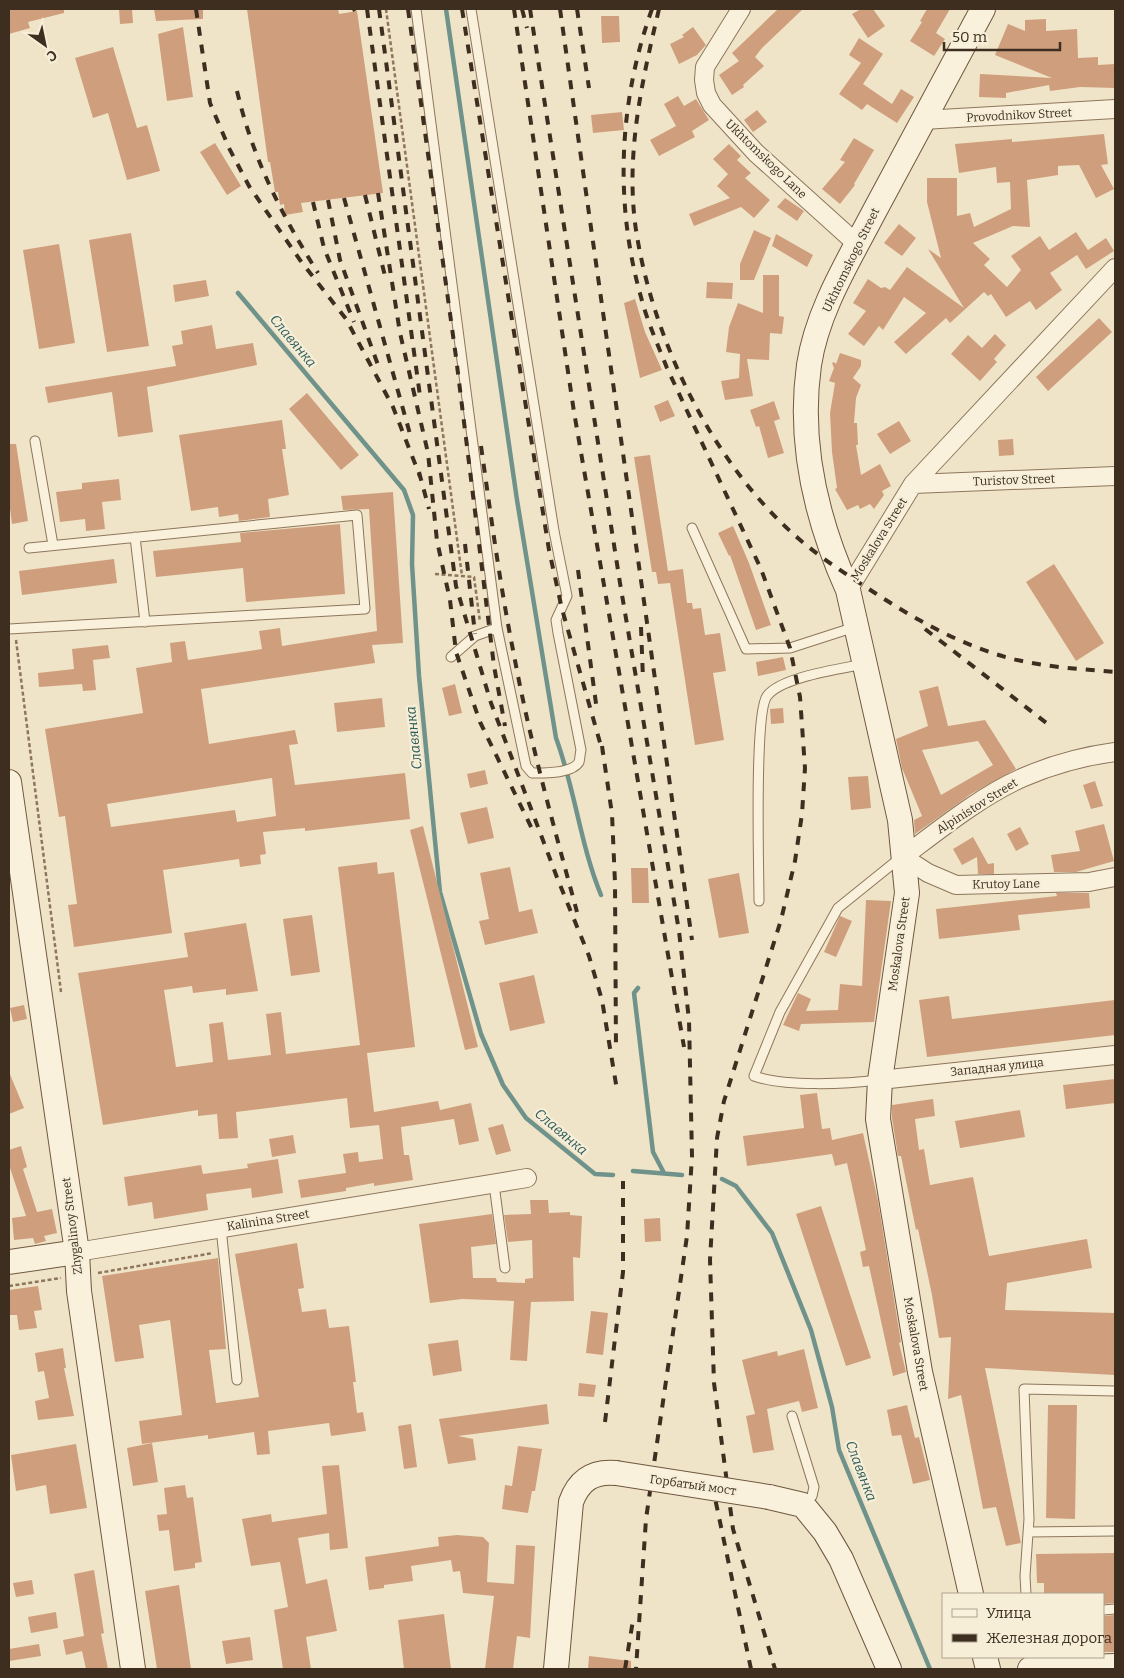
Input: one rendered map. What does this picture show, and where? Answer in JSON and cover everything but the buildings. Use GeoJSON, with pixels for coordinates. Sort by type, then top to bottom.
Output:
{"type":"FeatureCollection","features":[{"type":"Feature","properties":{"kind":"street","name":"Ukhtomskogo Lane"},"geometry":{"type":"LineString","coordinates":[[741,9],[705,67],[706,93],[712,105],[756,153],[857,244]]}},
{"type":"Feature","properties":{"kind":"street","name":"Ukhtomskogo Street"},"geometry":{"type":"LineString","coordinates":[[848,590],[838,568],[814,496],[807,445],[806,392],[809,364],[828,301],[983,9]]}},
{"type":"Feature","properties":{"kind":"street","name":"Provodnikov Street"},"geometry":{"type":"LineString","coordinates":[[924,120],[1115,109]]}},
{"type":"Feature","properties":{"kind":"street","name":"Moskalova Street"},"geometry":{"type":"LineString","coordinates":[[971,1593],[920,1372],[878,1119],[880,1080],[907,893],[900,820],[848,590],[912,484],[1115,268]]}},
{"type":"Feature","properties":{"kind":"street","name":"Turistov Street"},"geometry":{"type":"LineString","coordinates":[[912,484],[1115,476]]}},
{"type":"Feature","properties":{"kind":"street","name":"Alpinistov Street"},"geometry":{"type":"LineString","coordinates":[[903,857],[960,814],[1023,777],[1092,755],[1115,752]]}},
{"type":"Feature","properties":{"kind":"street","name":"Zhygalinoy Street"},"geometry":{"type":"LineString","coordinates":[[9,782],[77,1252],[79,1291],[133,1669]]}},
{"type":"Feature","properties":{"kind":"street","name":"Krutoy Lane"},"geometry":{"type":"LineString","coordinates":[[903,857],[928,872],[956,885],[1089,882],[1115,877]]}},
{"type":"Feature","properties":{"kind":"street","name":"Западная улица"},"geometry":{"type":"LineString","coordinates":[[880,1080],[1115,1055]]}},
{"type":"Feature","properties":{"kind":"street","name":"Kalinina Street"},"geometry":{"type":"LineString","coordinates":[[9,1262],[527,1178]]}},
{"type":"Feature","properties":{"kind":"street","name":"Горбатый мост"},"geometry":{"type":"LineString","coordinates":[[556,1669],[572,1502],[585,1479],[603,1472],[616,1473],[769,1497],[803,1505]]}},
{"type":"Feature","properties":{"kind":"street"},"geometry":{"type":"LineString","coordinates":[[803,1505],[825,1532],[841,1559],[889,1669]]}},
{"type":"Feature","properties":{"kind":"street"},"geometry":{"type":"LineString","coordinates":[[1030,1669],[1115,1666]]}},
{"type":"Feature","properties":{"kind":"lane"},"geometry":{"type":"LineString","coordinates":[[416,9],[497,628],[526,766],[532,773],[558,771],[572,768],[578,763],[581,750],[556,620],[567,596],[554,531],[471,9]]}},
{"type":"Feature","properties":{"kind":"lane"},"geometry":{"type":"LineString","coordinates":[[34,441],[53,546]]}},
{"type":"Feature","properties":{"kind":"lane"},"geometry":{"type":"LineString","coordinates":[[12,629],[365,609],[357,515],[29,548]]}},
{"type":"Feature","properties":{"kind":"lane"},"geometry":{"type":"LineString","coordinates":[[692,528],[746,649],[790,648],[857,626]]}},
{"type":"Feature","properties":{"kind":"lane"},"geometry":{"type":"LineString","coordinates":[[135,537],[144,622]]}},
{"type":"Feature","properties":{"kind":"lane"},"geometry":{"type":"LineString","coordinates":[[451,657],[481,633],[497,628]]}},
{"type":"Feature","properties":{"kind":"lane"},"geometry":{"type":"LineString","coordinates":[[759,901],[759,728],[766,696],[776,688],[796,680],[866,663]]}},
{"type":"Feature","properties":{"kind":"lane"},"geometry":{"type":"LineString","coordinates":[[880,1080],[824,1083],[766,1081],[754,1076],[780,1012],[838,908],[903,857]]}},
{"type":"Feature","properties":{"kind":"lane"},"geometry":{"type":"LineString","coordinates":[[494,1184],[505,1268]]}},
{"type":"Feature","properties":{"kind":"lane"},"geometry":{"type":"LineString","coordinates":[[221,1228],[237,1380]]}},
{"type":"Feature","properties":{"kind":"lane"},"geometry":{"type":"LineString","coordinates":[[1026,1593],[1028,1532],[1024,1389],[1115,1391]]}},
{"type":"Feature","properties":{"kind":"lane"},"geometry":{"type":"LineString","coordinates":[[792,1416],[814,1487],[812,1496],[803,1505]]}},
{"type":"Feature","properties":{"kind":"lane"},"geometry":{"type":"LineString","coordinates":[[1028,1532],[1115,1531]]}},
{"type":"Feature","properties":{"kind":"path"},"geometry":{"type":"LineString","coordinates":[[386,9],[462,576]]}},
{"type":"Feature","properties":{"kind":"path"},"geometry":{"type":"LineString","coordinates":[[435,574],[474,577],[481,633]]}},
{"type":"Feature","properties":{"kind":"path"},"geometry":{"type":"LineString","coordinates":[[12,629],[61,993]]}},
{"type":"Feature","properties":{"kind":"path"},"geometry":{"type":"LineString","coordinates":[[91,1274],[223,1251]]}},
{"type":"Feature","properties":{"kind":"path"},"geometry":{"type":"LineString","coordinates":[[9,1286],[62,1278]]}},
{"type":"Feature","properties":{"kind":"waterway"},"geometry":{"type":"LineString","coordinates":[[446,9],[517,500],[556,738],[563,757],[588,856],[601,895]]}},
{"type":"Feature","properties":{"kind":"waterway","name":"Славянка"},"geometry":{"type":"LineString","coordinates":[[238,293],[404,490],[413,515],[412,564],[419,676],[440,892],[481,1034],[503,1085],[526,1118],[595,1174],[613,1175]]}},
{"type":"Feature","properties":{"kind":"waterway"},"geometry":{"type":"LineString","coordinates":[[638,988],[634,993],[653,1152],[664,1173]]}},
{"type":"Feature","properties":{"kind":"waterway","name":"Славянка"},"geometry":{"type":"LineString","coordinates":[[633,1171],[682,1175]]}},
{"type":"Feature","properties":{"kind":"waterway","name":"Славянка"},"geometry":{"type":"LineString","coordinates":[[722,1179],[736,1186],[772,1233],[811,1330],[832,1407],[839,1450],[930,1669]]}},
{"type":"Feature","properties":{"kind":"railway"},"geometry":{"type":"LineString","coordinates":[[196,9],[210,103],[229,148],[249,186],[300,260],[346,319],[393,407],[421,479]]}},
{"type":"Feature","properties":{"kind":"railway"},"geometry":{"type":"LineString","coordinates":[[367,9],[420,396]]}},
{"type":"Feature","properties":{"kind":"railway"},"geometry":{"type":"LineString","coordinates":[[379,9],[456,586],[491,703],[589,956],[602,1000],[617,1090]]}},
{"type":"Feature","properties":{"kind":"railway"},"geometry":{"type":"LineString","coordinates":[[408,9],[456,357],[494,666],[505,726]]}},
{"type":"Feature","properties":{"kind":"railway"},"geometry":{"type":"LineString","coordinates":[[462,9],[549,550],[562,609],[603,753]]}},
{"type":"Feature","properties":{"kind":"railway"},"geometry":{"type":"LineString","coordinates":[[514,9],[574,412],[684,1047]]}},
{"type":"Feature","properties":{"kind":"railway"},"geometry":{"type":"LineString","coordinates":[[522,9],[527,28]]}},
{"type":"Feature","properties":{"kind":"railway"},"geometry":{"type":"LineString","coordinates":[[530,9],[620,583],[679,931],[689,1020],[692,1156],[687,1236],[646,1519],[636,1669]]}},
{"type":"Feature","properties":{"kind":"railway"},"geometry":{"type":"LineString","coordinates":[[560,9],[692,940]]}},
{"type":"Feature","properties":{"kind":"railway"},"geometry":{"type":"LineString","coordinates":[[577,9],[589,88]]}},
{"type":"Feature","properties":{"kind":"railway"},"geometry":{"type":"LineString","coordinates":[[652,9],[633,79],[624,152],[624,188],[632,261],[646,315],[667,368],[761,569],[790,648],[800,697],[805,768],[802,814],[795,861],[781,920],[724,1101],[717,1138],[710,1260],[714,1383],[733,1529],[775,1669]]}},
{"type":"Feature","properties":{"kind":"railway"},"geometry":{"type":"LineString","coordinates":[[659,9],[641,91],[634,146],[633,202],[636,230],[644,272],[672,357],[714,438],[740,475],[768,509],[799,539],[846,574],[923,622],[956,639],[1009,658],[1035,664],[1115,672]]}},
{"type":"Feature","properties":{"kind":"railway"},"geometry":{"type":"LineString","coordinates":[[237,91],[251,140],[260,163],[280,207],[318,273]]}},
{"type":"Feature","properties":{"kind":"railway"},"geometry":{"type":"LineString","coordinates":[[378,193],[400,333],[428,453],[437,541],[450,600],[456,652],[480,722],[535,835]]}},
{"type":"Feature","properties":{"kind":"railway"},"geometry":{"type":"LineString","coordinates":[[365,195],[386,280]]}},
{"type":"Feature","properties":{"kind":"railway"},"geometry":{"type":"LineString","coordinates":[[344,198],[410,434]]}},
{"type":"Feature","properties":{"kind":"railway"},"geometry":{"type":"LineString","coordinates":[[328,200],[340,260],[378,365]]}},
{"type":"Feature","properties":{"kind":"railway"},"geometry":{"type":"LineString","coordinates":[[313,202],[324,248],[354,322]]}},
{"type":"Feature","properties":{"kind":"railway"},"geometry":{"type":"LineString","coordinates":[[481,446],[500,577],[520,688],[577,912]]}},
{"type":"Feature","properties":{"kind":"railway"},"geometry":{"type":"LineString","coordinates":[[419,472],[429,509]]}},
{"type":"Feature","properties":{"kind":"railway"},"geometry":{"type":"LineString","coordinates":[[465,544],[475,634]]}},
{"type":"Feature","properties":{"kind":"railway"},"geometry":{"type":"LineString","coordinates":[[578,570],[597,711]]}},
{"type":"Feature","properties":{"kind":"railway"},"geometry":{"type":"LineString","coordinates":[[641,627],[643,679]]}},
{"type":"Feature","properties":{"kind":"railway"},"geometry":{"type":"LineString","coordinates":[[925,629],[1049,725]]}},
{"type":"Feature","properties":{"kind":"railway"},"geometry":{"type":"LineString","coordinates":[[602,746],[612,814],[615,883],[616,1050]]}},
{"type":"Feature","properties":{"kind":"railway"},"geometry":{"type":"LineString","coordinates":[[605,1422],[623,1272],[623,1181]]}},
{"type":"Feature","properties":{"kind":"railway"},"geometry":{"type":"LineString","coordinates":[[712,1484],[751,1669]]}},
{"type":"Feature","properties":{"kind":"railway"},"geometry":{"type":"LineString","coordinates":[[625,1669],[633,1620]]}}]}
